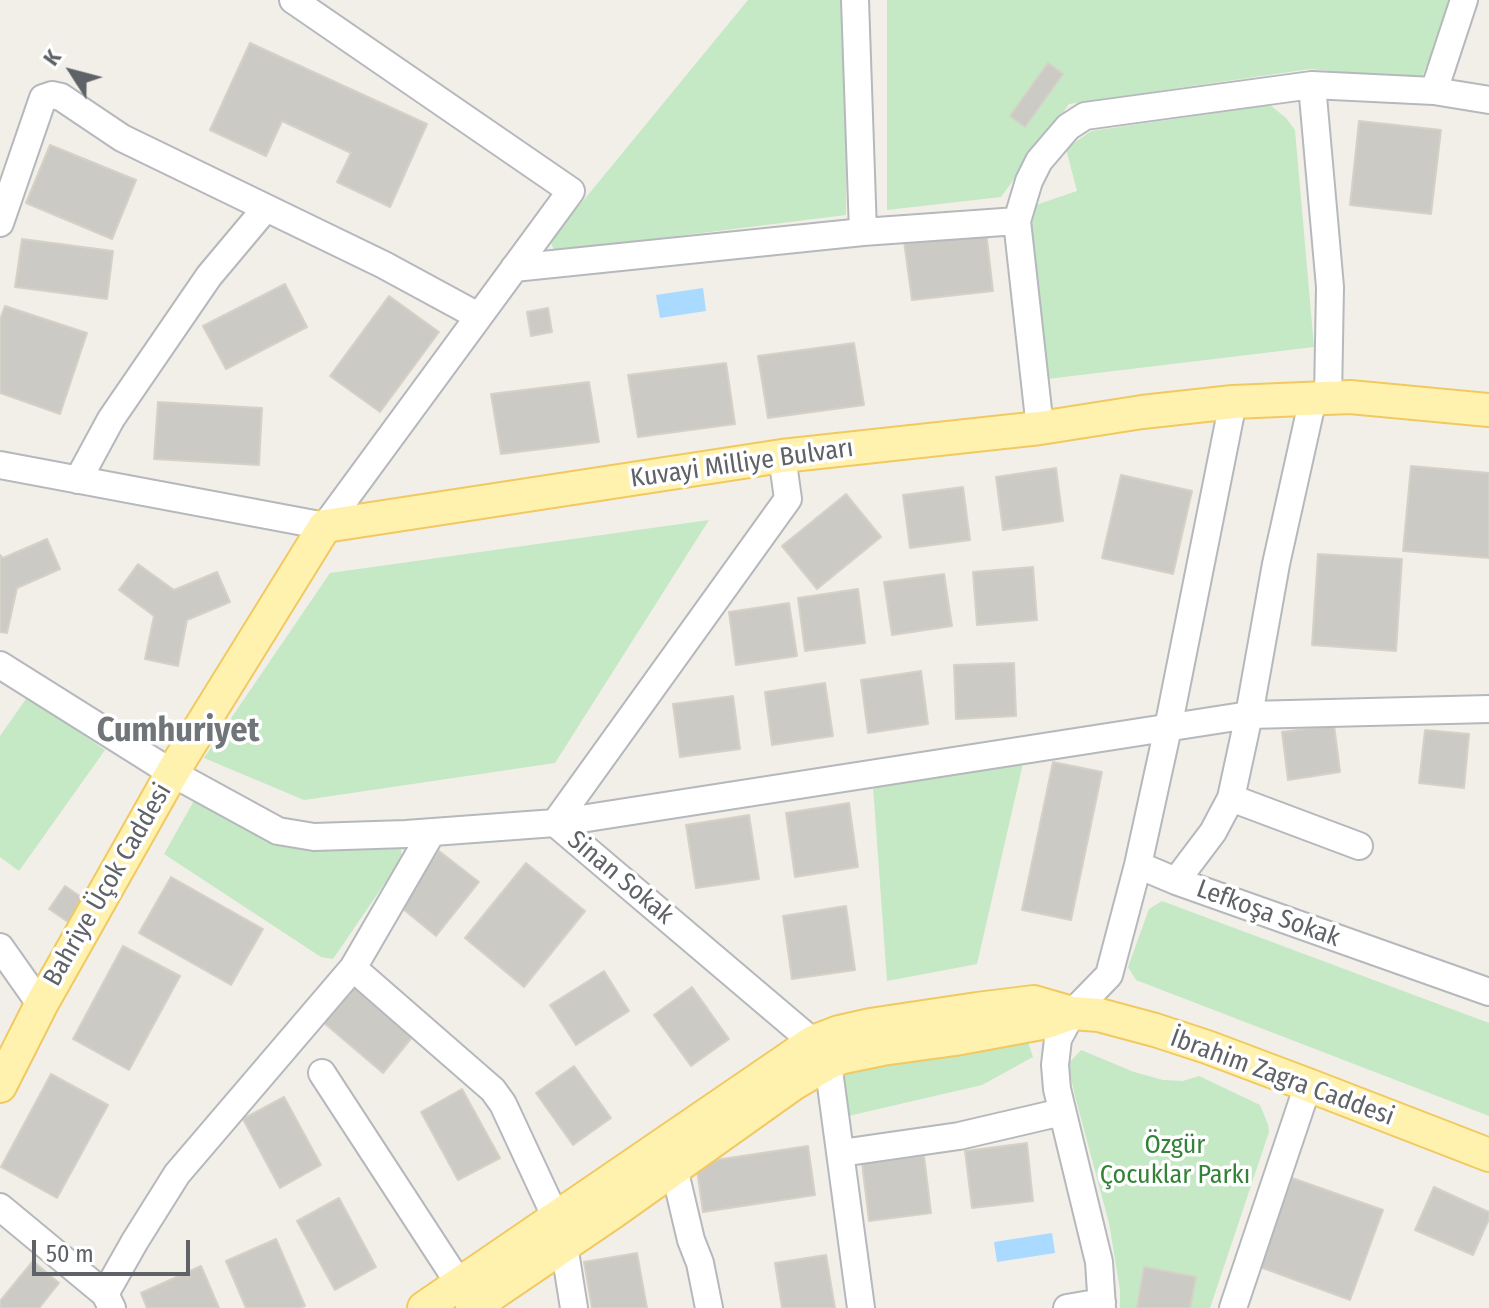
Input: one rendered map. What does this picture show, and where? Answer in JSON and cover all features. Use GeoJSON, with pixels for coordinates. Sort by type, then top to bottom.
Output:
{"type":"FeatureCollection","features":[{"type":"Feature","properties":{"kind":"main road","name":"Kuvayi Milliye Bulvarı"},"geometry":{"type":"LineString","coordinates":[[325,526],[782,456],[1040,428],[1233,402],[1350,397],[1489,410]]}},
{"type":"Feature","properties":{"kind":"main road","name":"Bahriye Üçok Caddesi"},"geometry":{"type":"LineString","coordinates":[[0,1086],[41,1005],[172,773],[325,526]]}},
{"type":"Feature","properties":{"kind":"main road","name":"İbrahim Zagra Caddesi"},"geometry":{"type":"LineString","coordinates":[[821,1052],[839,1032],[1034,1002],[1072,1013],[1099,1015],[1207,1047],[1489,1155]]}},
{"type":"Feature","properties":{"kind":"main road"},"geometry":{"type":"LineString","coordinates":[[560,1231],[674,1168],[793,1084],[821,1052]]}},
{"type":"Feature","properties":{"kind":"main road"},"geometry":{"type":"LineString","coordinates":[[424,1308],[466,1296],[821,1052]]}},
{"type":"Feature","properties":{"kind":"street"},"geometry":{"type":"LineString","coordinates":[[293,0],[571,191],[325,526]]}},
{"type":"Feature","properties":{"kind":"street"},"geometry":{"type":"LineString","coordinates":[[855,0],[863,232]]}},
{"type":"Feature","properties":{"kind":"street"},"geometry":{"type":"LineString","coordinates":[[1434,91],[1464,0]]}},
{"type":"Feature","properties":{"kind":"street"},"geometry":{"type":"LineString","coordinates":[[1040,428],[1017,221],[1029,181],[1039,161],[1052,143],[1076,120],[1085,116],[1312,85],[1434,91],[1489,100]]}},
{"type":"Feature","properties":{"kind":"street","name":"Lefkoşa Sokak"},"geometry":{"type":"LineString","coordinates":[[1312,85],[1330,287],[1320,398],[1276,564],[1231,798],[1213,832],[1176,881],[1489,992]]}},
{"type":"Feature","properties":{"kind":"street"},"geometry":{"type":"LineString","coordinates":[[0,223],[43,98],[52,95],[61,97],[122,138],[384,265],[478,316]]}},
{"type":"Feature","properties":{"kind":"street"},"geometry":{"type":"LineString","coordinates":[[78,480],[111,419],[209,276],[266,208]]}},
{"type":"Feature","properties":{"kind":"street"},"geometry":{"type":"LineString","coordinates":[[514,268],[863,232],[1017,221]]}},
{"type":"Feature","properties":{"kind":"street"},"geometry":{"type":"LineString","coordinates":[[1067,1308],[1102,1305],[1099,1262],[1057,1089],[1055,1065],[1058,1039],[1072,1013],[1109,975],[1138,865],[1168,728],[1233,402]]}},
{"type":"Feature","properties":{"kind":"street","name":"Sinan Sokak"},"geometry":{"type":"LineString","coordinates":[[782,456],[788,499],[555,823],[821,1052]]}},
{"type":"Feature","properties":{"kind":"street","name":"Kuvayi Milliye Bulvarı"},"geometry":{"type":"LineString","coordinates":[[0,465],[325,526]]}},
{"type":"Feature","properties":{"kind":"street"},"geometry":{"type":"LineString","coordinates":[[0,665],[172,773],[278,831],[314,837],[555,823],[1249,715],[1489,709]]}},
{"type":"Feature","properties":{"kind":"street"},"geometry":{"type":"LineString","coordinates":[[1231,798],[1359,846]]}},
{"type":"Feature","properties":{"kind":"street"},"geometry":{"type":"LineString","coordinates":[[0,1207],[109,1301],[135,1241],[177,1174],[353,968],[432,832]]}},
{"type":"Feature","properties":{"kind":"street"},"geometry":{"type":"LineString","coordinates":[[1138,865],[1176,881]]}},
{"type":"Feature","properties":{"kind":"street"},"geometry":{"type":"LineString","coordinates":[[0,947],[41,1005]]}},
{"type":"Feature","properties":{"kind":"street"},"geometry":{"type":"LineString","coordinates":[[353,968],[493,1090],[503,1104],[560,1231],[574,1308]]}},
{"type":"Feature","properties":{"kind":"street"},"geometry":{"type":"LineString","coordinates":[[821,1052],[841,1153],[861,1308]]}},
{"type":"Feature","properties":{"kind":"street"},"geometry":{"type":"LineString","coordinates":[[322,1073],[466,1296]]}},
{"type":"Feature","properties":{"kind":"street"},"geometry":{"type":"LineString","coordinates":[[1233,1308],[1308,1085]]}},
{"type":"Feature","properties":{"kind":"street"},"geometry":{"type":"LineString","coordinates":[[841,1153],[959,1136],[1062,1112]]}},
{"type":"Feature","properties":{"kind":"street"},"geometry":{"type":"LineString","coordinates":[[674,1168],[709,1308]]}},
{"type":"Feature","properties":{"kind":"green space"},"geometry":{"type":"Polygon","coordinates":[[[748,0],[847,0],[846,215],[556,251],[551,240],[748,0]]]}},
{"type":"Feature","properties":{"kind":"green space"},"geometry":{"type":"Polygon","coordinates":[[[887,0],[1454,0],[1421,79],[1310,69],[1069,104],[1001,197],[887,210],[887,0]]]}},
{"type":"Feature","properties":{"kind":"green space"},"geometry":{"type":"Polygon","coordinates":[[[1270,105],[1295,130],[1314,347],[1047,379],[1030,207],[1077,191],[1066,149],[1091,131],[1270,105]]]}},
{"type":"Feature","properties":{"kind":"green space"},"geometry":{"type":"Polygon","coordinates":[[[709,520],[555,763],[304,800],[204,758],[330,573],[709,520]]]}},
{"type":"Feature","properties":{"kind":"green space"},"geometry":{"type":"Polygon","coordinates":[[[28,696],[105,750],[19,871],[0,857],[0,736],[28,696]]]}},
{"type":"Feature","properties":{"kind":"green space"},"geometry":{"type":"Polygon","coordinates":[[[1024,759],[977,964],[887,981],[873,786],[1024,759]]]}},
{"type":"Feature","properties":{"kind":"green space"},"geometry":{"type":"Polygon","coordinates":[[[195,799],[288,848],[396,843],[402,858],[333,959],[321,957],[164,854],[195,799]]]}},
{"type":"Feature","properties":{"kind":"green space"},"geometry":{"type":"Polygon","coordinates":[[[1162,901],[1489,1023],[1489,1116],[1136,980],[1128,967],[1149,909],[1162,901]]]}},
{"type":"Feature","properties":{"kind":"green space"},"geometry":{"type":"Polygon","coordinates":[[[1026,1036],[1033,1057],[982,1085],[844,1117],[843,1066],[1026,1036]]]}},
{"type":"Feature","properties":{"kind":"green space","name":"Özgür Çocuklar Parkı"},"geometry":{"type":"Polygon","coordinates":[[[1081,1050],[1134,1072],[1163,1080],[1183,1081],[1199,1076],[1260,1105],[1269,1132],[1210,1308],[1120,1308],[1109,1223],[1068,1064],[1081,1050]]]}},
{"type":"Feature","properties":{"kind":"water"},"geometry":{"type":"Polygon","coordinates":[[[703,288],[706,311],[660,318],[656,295],[703,288]]]}},
{"type":"Feature","properties":{"kind":"water"},"geometry":{"type":"Polygon","coordinates":[[[1052,1233],[1055,1253],[997,1262],[994,1242],[1052,1233]]]}},
{"type":"Feature","properties":{"kind":"building"},"geometry":{"type":"Polygon","coordinates":[[[250,43],[427,124],[390,207],[337,182],[351,153],[282,121],[266,156],[210,130],[250,43]]]}},
{"type":"Feature","properties":{"kind":"building"},"geometry":{"type":"Polygon","coordinates":[[[1048,63],[1063,74],[1025,127],[1010,116],[1048,63]]]}},
{"type":"Feature","properties":{"kind":"building"},"geometry":{"type":"Polygon","coordinates":[[[1359,121],[1441,130],[1431,214],[1350,205],[1359,121]]]}},
{"type":"Feature","properties":{"kind":"building"},"geometry":{"type":"Polygon","coordinates":[[[50,145],[136,180],[112,239],[26,203],[50,145]]]}},
{"type":"Feature","properties":{"kind":"building"},"geometry":{"type":"Polygon","coordinates":[[[986,231],[993,291],[912,300],[904,241],[986,231]]]}},
{"type":"Feature","properties":{"kind":"building"},"geometry":{"type":"Polygon","coordinates":[[[22,239],[113,251],[107,299],[15,287],[22,239]]]}},
{"type":"Feature","properties":{"kind":"building"},"geometry":{"type":"Polygon","coordinates":[[[285,284],[307,327],[226,369],[203,326],[285,284]]]}},
{"type":"Feature","properties":{"kind":"building"},"geometry":{"type":"Polygon","coordinates":[[[389,296],[439,332],[380,412],[330,376],[389,296]]]}},
{"type":"Feature","properties":{"kind":"building"},"geometry":{"type":"Polygon","coordinates":[[[5,306],[87,333],[60,414],[0,393],[0,320],[5,306]]]}},
{"type":"Feature","properties":{"kind":"building"},"geometry":{"type":"Polygon","coordinates":[[[548,308],[552,332],[531,336],[527,312],[548,308]]]}},
{"type":"Feature","properties":{"kind":"building"},"geometry":{"type":"Polygon","coordinates":[[[854,343],[864,405],[768,418],[758,356],[854,343]]]}},
{"type":"Feature","properties":{"kind":"building"},"geometry":{"type":"Polygon","coordinates":[[[726,363],[735,424],[638,437],[628,375],[726,363]]]}},
{"type":"Feature","properties":{"kind":"building"},"geometry":{"type":"Polygon","coordinates":[[[589,382],[599,442],[501,454],[491,394],[589,382]]]}},
{"type":"Feature","properties":{"kind":"building"},"geometry":{"type":"Polygon","coordinates":[[[158,402],[262,408],[259,465],[154,459],[158,402]]]}},
{"type":"Feature","properties":{"kind":"building"},"geometry":{"type":"Polygon","coordinates":[[[1411,466],[1489,473],[1489,558],[1403,551],[1411,466]]]}},
{"type":"Feature","properties":{"kind":"building"},"geometry":{"type":"Polygon","coordinates":[[[1056,468],[1063,521],[1003,530],[996,477],[1056,468]]]}},
{"type":"Feature","properties":{"kind":"building"},"geometry":{"type":"Polygon","coordinates":[[[1121,475],[1192,491],[1173,574],[1102,558],[1121,475]]]}},
{"type":"Feature","properties":{"kind":"building"},"geometry":{"type":"Polygon","coordinates":[[[963,487],[970,540],[910,548],[903,495],[963,487]]]}},
{"type":"Feature","properties":{"kind":"building"},"geometry":{"type":"Polygon","coordinates":[[[846,494],[881,537],[817,589],[782,546],[846,494]]]}},
{"type":"Feature","properties":{"kind":"building"},"geometry":{"type":"Polygon","coordinates":[[[47,539],[60,569],[17,588],[7,633],[0,632],[0,555],[3,558],[47,539]]]}},
{"type":"Feature","properties":{"kind":"building"},"geometry":{"type":"Polygon","coordinates":[[[1318,554],[1402,559],[1396,651],[1312,645],[1318,554]]]}},
{"type":"Feature","properties":{"kind":"building"},"geometry":{"type":"Polygon","coordinates":[[[138,564],[174,590],[217,572],[230,602],[187,620],[178,666],[145,659],[154,616],[119,590],[138,564]]]}},
{"type":"Feature","properties":{"kind":"building"},"geometry":{"type":"Polygon","coordinates":[[[1033,567],[1037,620],[977,625],[973,572],[1033,567]]]}},
{"type":"Feature","properties":{"kind":"building"},"geometry":{"type":"Polygon","coordinates":[[[944,574],[952,626],[892,635],[884,582],[944,574]]]}},
{"type":"Feature","properties":{"kind":"building"},"geometry":{"type":"Polygon","coordinates":[[[858,589],[865,643],[805,651],[798,598],[858,589]]]}},
{"type":"Feature","properties":{"kind":"building"},"geometry":{"type":"Polygon","coordinates":[[[789,603],[797,656],[736,665],[729,612],[789,603]]]}},
{"type":"Feature","properties":{"kind":"building"},"geometry":{"type":"Polygon","coordinates":[[[1014,663],[1016,716],[956,719],[954,665],[1014,663]]]}},
{"type":"Feature","properties":{"kind":"building"},"geometry":{"type":"Polygon","coordinates":[[[921,671],[928,724],[868,733],[861,680],[921,671]]]}},
{"type":"Feature","properties":{"kind":"building"},"geometry":{"type":"Polygon","coordinates":[[[825,683],[833,736],[772,745],[765,692],[825,683]]]}},
{"type":"Feature","properties":{"kind":"building"},"geometry":{"type":"Polygon","coordinates":[[[733,696],[740,749],[680,757],[673,704],[733,696]]]}},
{"type":"Feature","properties":{"kind":"building"},"geometry":{"type":"Polygon","coordinates":[[[1334,725],[1340,772],[1288,780],[1282,732],[1334,725]]]}},
{"type":"Feature","properties":{"kind":"building"},"geometry":{"type":"Polygon","coordinates":[[[1425,730],[1469,734],[1464,788],[1419,783],[1425,730]]]}},
{"type":"Feature","properties":{"kind":"building"},"geometry":{"type":"Polygon","coordinates":[[[1053,762],[1102,772],[1071,920],[1022,910],[1053,762]]]}},
{"type":"Feature","properties":{"kind":"building"},"geometry":{"type":"Polygon","coordinates":[[[849,803],[858,867],[795,877],[786,813],[849,803]]]}},
{"type":"Feature","properties":{"kind":"building"},"geometry":{"type":"Polygon","coordinates":[[[749,815],[759,879],[696,888],[686,825],[749,815]]]}},
{"type":"Feature","properties":{"kind":"building"},"geometry":{"type":"Polygon","coordinates":[[[439,851],[479,882],[436,936],[397,904],[439,851]]]}},
{"type":"Feature","properties":{"kind":"building"},"geometry":{"type":"Polygon","coordinates":[[[526,863],[585,911],[524,987],[465,938],[526,863]]]}},
{"type":"Feature","properties":{"kind":"building"},"geometry":{"type":"Polygon","coordinates":[[[171,877],[263,929],[231,985],[139,933],[171,877]]]}},
{"type":"Feature","properties":{"kind":"building"},"geometry":{"type":"Polygon","coordinates":[[[65,886],[87,901],[71,924],[49,909],[65,886]]]}},
{"type":"Feature","properties":{"kind":"building"},"geometry":{"type":"Polygon","coordinates":[[[846,906],[855,970],[792,979],[783,916],[846,906]]]}},
{"type":"Feature","properties":{"kind":"building"},"geometry":{"type":"Polygon","coordinates":[[[123,946],[180,976],[129,1070],[73,1039],[123,946]]]}},
{"type":"Feature","properties":{"kind":"building"},"geometry":{"type":"Polygon","coordinates":[[[604,971],[629,1011],[576,1045],[550,1005],[604,971]]]}},
{"type":"Feature","properties":{"kind":"building"},"geometry":{"type":"Polygon","coordinates":[[[354,986],[413,1036],[383,1073],[323,1022],[354,986]]]}},
{"type":"Feature","properties":{"kind":"building"},"geometry":{"type":"Polygon","coordinates":[[[692,987],[729,1039],[691,1066],[654,1015],[692,987]]]}},
{"type":"Feature","properties":{"kind":"building"},"geometry":{"type":"Polygon","coordinates":[[[574,1066],[611,1118],[573,1145],[536,1093],[574,1066]]]}},
{"type":"Feature","properties":{"kind":"building"},"geometry":{"type":"Polygon","coordinates":[[[51,1074],[108,1105],[57,1198],[1,1167],[51,1074]]]}},
{"type":"Feature","properties":{"kind":"building"},"geometry":{"type":"Polygon","coordinates":[[[462,1089],[500,1158],[458,1180],[421,1112],[462,1089]]]}},
{"type":"Feature","properties":{"kind":"building"},"geometry":{"type":"Polygon","coordinates":[[[284,1097],[321,1165],[280,1188],[243,1119],[284,1097]]]}},
{"type":"Feature","properties":{"kind":"building"},"geometry":{"type":"Polygon","coordinates":[[[1027,1143],[1033,1201],[972,1208],[965,1151],[1027,1143]]]}},
{"type":"Feature","properties":{"kind":"building"},"geometry":{"type":"Polygon","coordinates":[[[808,1146],[815,1195],[703,1212],[696,1163],[808,1146]]]}},
{"type":"Feature","properties":{"kind":"building"},"geometry":{"type":"Polygon","coordinates":[[[924,1156],[931,1213],[869,1221],[862,1163],[924,1156]]]}},
{"type":"Feature","properties":{"kind":"building"},"geometry":{"type":"Polygon","coordinates":[[[1292,1178],[1383,1210],[1350,1300],[1260,1267],[1292,1178]]]}},
{"type":"Feature","properties":{"kind":"building"},"geometry":{"type":"Polygon","coordinates":[[[1434,1187],[1489,1212],[1489,1219],[1473,1255],[1415,1230],[1434,1187]]]}},
{"type":"Feature","properties":{"kind":"building"},"geometry":{"type":"Polygon","coordinates":[[[339,1198],[376,1267],[335,1290],[297,1221],[339,1198]]]}},
{"type":"Feature","properties":{"kind":"building"},"geometry":{"type":"Polygon","coordinates":[[[276,1239],[305,1306],[246,1308],[226,1261],[276,1239]]]}},
{"type":"Feature","properties":{"kind":"building"},"geometry":{"type":"Polygon","coordinates":[[[637,1253],[647,1308],[592,1308],[584,1262],[637,1253]]]}},
{"type":"Feature","properties":{"kind":"building"},"geometry":{"type":"Polygon","coordinates":[[[826,1255],[835,1308],[782,1308],[775,1263],[826,1255]]]}},
{"type":"Feature","properties":{"kind":"building"},"geometry":{"type":"Polygon","coordinates":[[[33,1261],[59,1283],[39,1308],[0,1308],[0,1301],[33,1261]]]}},
{"type":"Feature","properties":{"kind":"building"},"geometry":{"type":"Polygon","coordinates":[[[201,1266],[219,1308],[147,1308],[141,1293],[201,1266]]]}},
{"type":"Feature","properties":{"kind":"building"},"geometry":{"type":"Polygon","coordinates":[[[1144,1267],[1196,1277],[1190,1308],[1137,1308],[1144,1267]]]}},
{"type":"Feature","properties":{"kind":"district","name":"Cumhuriyet"},"geometry":{"type":"Point","coordinates":[178,732]}}]}
